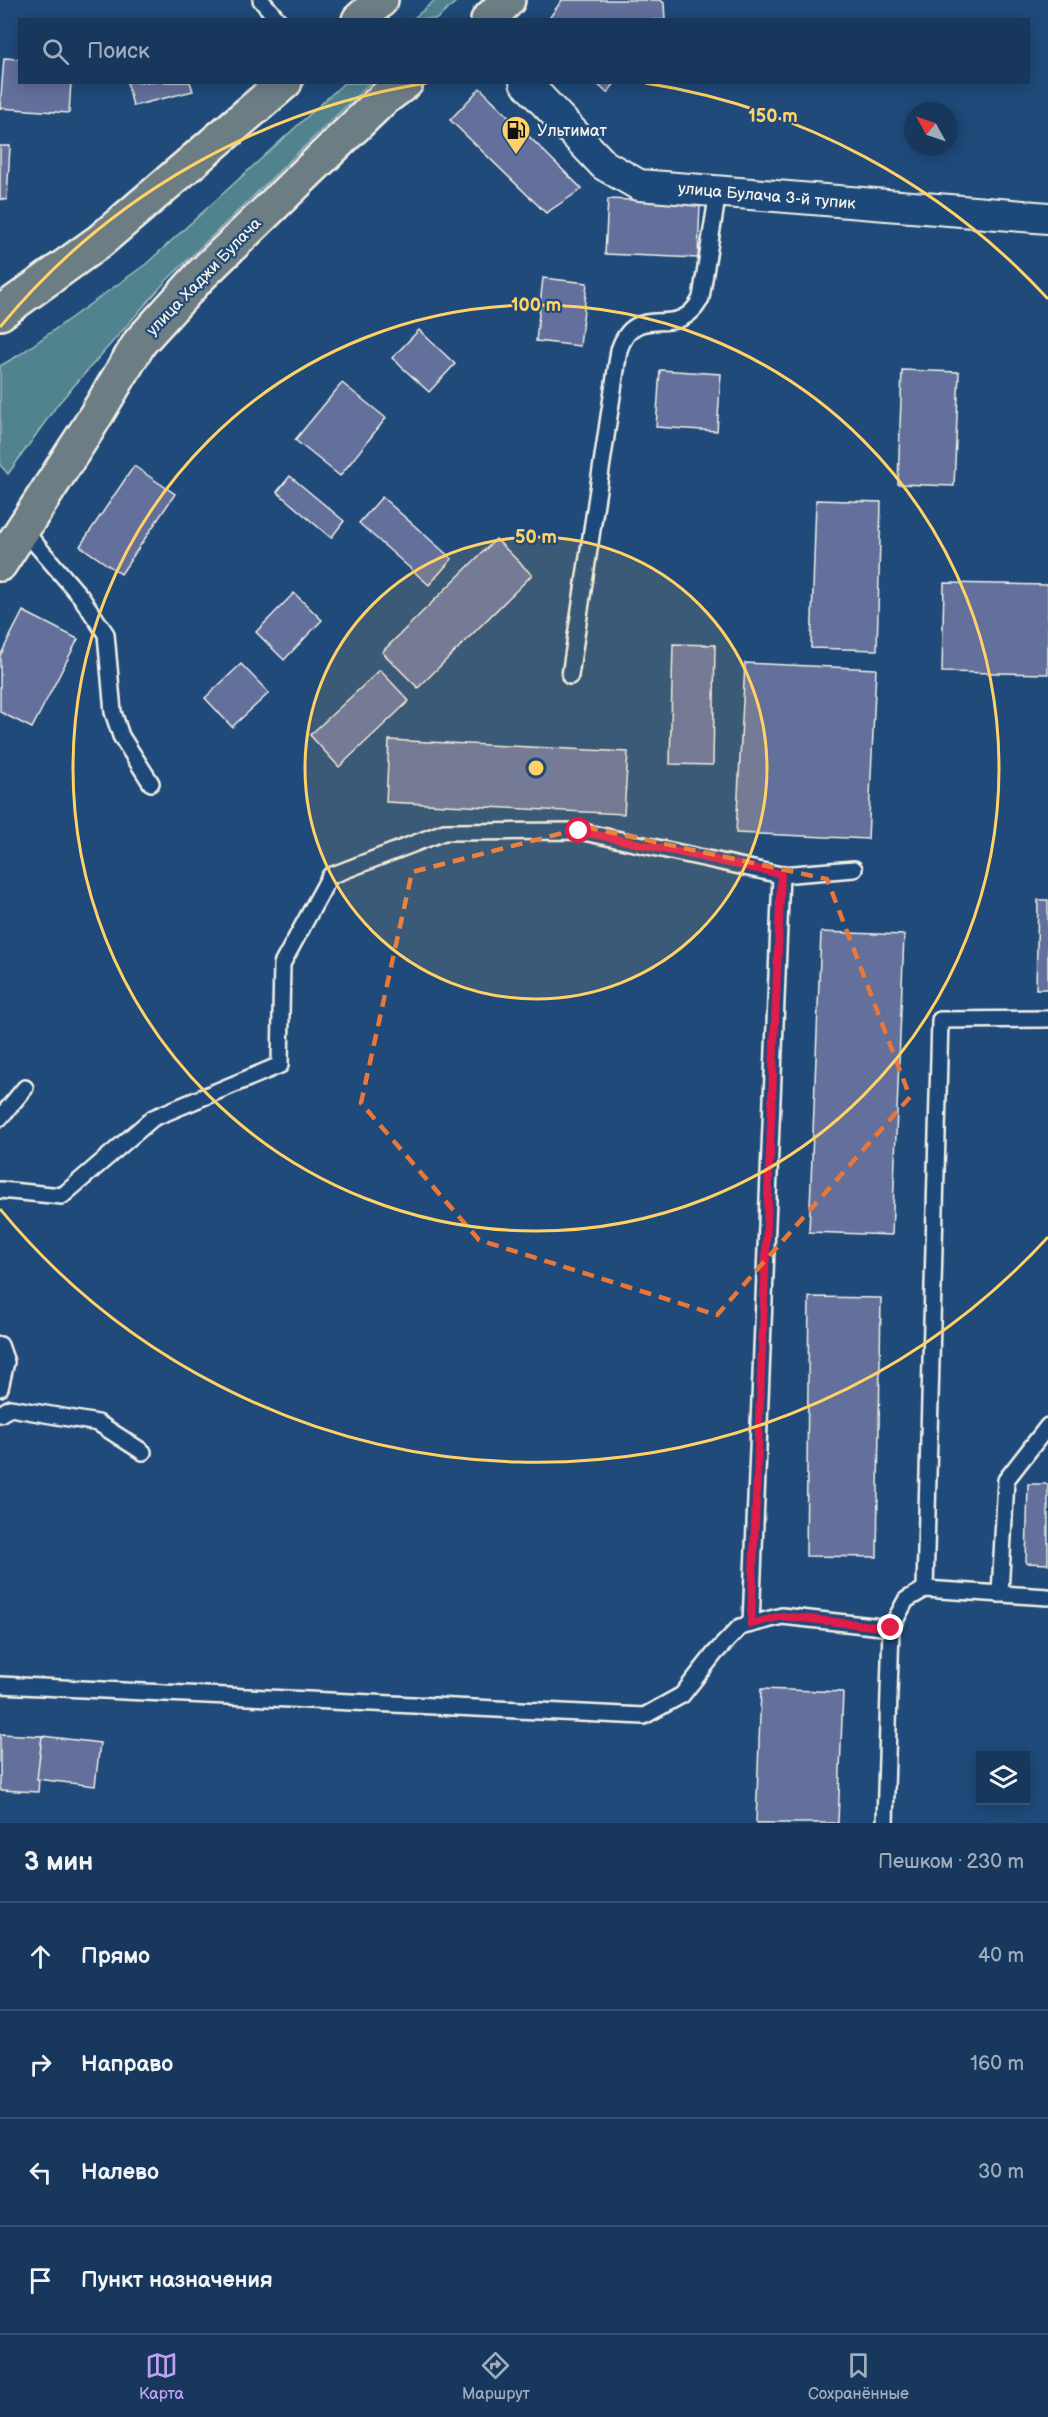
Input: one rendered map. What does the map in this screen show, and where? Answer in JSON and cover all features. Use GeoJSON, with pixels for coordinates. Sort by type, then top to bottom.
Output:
{"type":"FeatureCollection","features":[{"type":"Feature","properties":{"kind":"main road"},"geometry":{"type":"LineString","coordinates":[[490,18],[508,0]]}},
{"type":"Feature","properties":{"kind":"main road"},"geometry":{"type":"LineString","coordinates":[[0,313],[100,241],[283,84]]}},
{"type":"Feature","properties":{"kind":"main road","name":"улица Хаджи Булача"},"geometry":{"type":"LineString","coordinates":[[7,545],[87,430],[140,342],[201,275],[382,100],[403,84]]}},
{"type":"Feature","properties":{"kind":"street","name":"улица Булача 3-й тупик"},"geometry":{"type":"LineString","coordinates":[[527,84],[604,165],[639,185],[1048,218]]}},
{"type":"Feature","properties":{"kind":"lane"},"geometry":{"type":"LineString","coordinates":[[261,0],[276,18]]}},
{"type":"Feature","properties":{"kind":"lane"},"geometry":{"type":"LineString","coordinates":[[570,676],[619,350],[624,334],[638,325],[679,319],[692,312],[701,298],[718,192]]}},
{"type":"Feature","properties":{"kind":"lane"},"geometry":{"type":"LineString","coordinates":[[7,545],[81,597],[106,634],[113,712],[121,736],[151,783]]}},
{"type":"Feature","properties":{"kind":"lane"},"geometry":{"type":"LineString","coordinates":[[0,1190],[62,1196],[153,1118],[280,1065],[282,964],[330,876],[444,832],[579,831],[781,874],[854,868]]}},
{"type":"Feature","properties":{"kind":"lane"},"geometry":{"type":"LineString","coordinates":[[751,1624],[781,874]]}},
{"type":"Feature","properties":{"kind":"lane"},"geometry":{"type":"LineString","coordinates":[[925,1590],[940,1020],[1048,1019]]}},
{"type":"Feature","properties":{"kind":"lane"},"geometry":{"type":"LineString","coordinates":[[0,1118],[25,1088]]}},
{"type":"Feature","properties":{"kind":"lane"},"geometry":{"type":"LineString","coordinates":[[0,1345],[6,1362],[0,1388]]}},
{"type":"Feature","properties":{"kind":"lane"},"geometry":{"type":"LineString","coordinates":[[0,1414],[10,1408],[98,1423],[143,1452]]}},
{"type":"Feature","properties":{"kind":"lane"},"geometry":{"type":"LineString","coordinates":[[1000,1594],[1006,1480],[1048,1426]]}},
{"type":"Feature","properties":{"kind":"lane"},"geometry":{"type":"LineString","coordinates":[[885,1823],[891,1628],[906,1600],[925,1590],[1048,1597]]}},
{"type":"Feature","properties":{"kind":"lane"},"geometry":{"type":"LineString","coordinates":[[0,1685],[644,1716],[682,1695],[715,1653],[740,1627],[782,1616],[891,1628]]}},
{"type":"Feature","properties":{"kind":"highlighted area"},"geometry":{"type":"Polygon","coordinates":[[[586,827],[827,879],[910,1097],[717,1315],[479,1240],[361,1103],[412,872],[586,827]]]}},
{"type":"Feature","properties":{"kind":"green space"},"geometry":{"type":"Polygon","coordinates":[[[435,0],[458,0],[438,18],[414,18],[435,0]]]}},
{"type":"Feature","properties":{"kind":"green space"},"geometry":{"type":"Polygon","coordinates":[[[343,84],[369,84],[166,281],[58,404],[8,474],[0,465],[0,366],[19,355],[146,264],[343,84]]]}},
{"type":"Feature","properties":{"kind":"building"},"geometry":{"type":"Polygon","coordinates":[[[562,0],[660,0],[664,3],[665,18],[549,18],[562,0]]]}},
{"type":"Feature","properties":{"kind":"building"},"geometry":{"type":"Polygon","coordinates":[[[4,58],[18,59],[18,84],[71,84],[69,113],[0,108],[4,58]]]}},
{"type":"Feature","properties":{"kind":"building"},"geometry":{"type":"Polygon","coordinates":[[[128,84],[191,84],[193,91],[133,106],[128,84]]]}},
{"type":"Feature","properties":{"kind":"building"},"geometry":{"type":"Polygon","coordinates":[[[597,84],[614,84],[607,93],[597,84]]]}},
{"type":"Feature","properties":{"kind":"building","name":"Ультимат"},"geometry":{"type":"Polygon","coordinates":[[[480,88],[582,189],[546,213],[450,120],[480,88]]]}},
{"type":"Feature","properties":{"kind":"building"},"geometry":{"type":"Polygon","coordinates":[[[0,146],[10,146],[7,200],[0,199],[0,146]]]}},
{"type":"Feature","properties":{"kind":"building"},"geometry":{"type":"Polygon","coordinates":[[[608,199],[700,203],[698,258],[605,254],[608,199]]]}},
{"type":"Feature","properties":{"kind":"building"},"geometry":{"type":"Polygon","coordinates":[[[543,278],[587,283],[580,346],[536,341],[543,278]]]}},
{"type":"Feature","properties":{"kind":"building"},"geometry":{"type":"Polygon","coordinates":[[[419,330],[455,364],[429,392],[392,358],[419,330]]]}},
{"type":"Feature","properties":{"kind":"building"},"geometry":{"type":"Polygon","coordinates":[[[660,370],[721,374],[717,431],[656,427],[660,370]]]}},
{"type":"Feature","properties":{"kind":"building"},"geometry":{"type":"Polygon","coordinates":[[[902,370],[959,372],[954,486],[898,484],[902,370]]]}},
{"type":"Feature","properties":{"kind":"building"},"geometry":{"type":"Polygon","coordinates":[[[342,383],[386,418],[340,476],[295,440],[342,383]]]}},
{"type":"Feature","properties":{"kind":"building"},"geometry":{"type":"Polygon","coordinates":[[[134,466],[175,494],[121,574],[80,546],[134,466]]]}},
{"type":"Feature","properties":{"kind":"building"},"geometry":{"type":"Polygon","coordinates":[[[290,476],[344,521],[331,538],[277,492],[290,476]]]}},
{"type":"Feature","properties":{"kind":"building"},"geometry":{"type":"Polygon","coordinates":[[[382,497],[452,559],[429,585],[359,523],[382,497]]]}},
{"type":"Feature","properties":{"kind":"building"},"geometry":{"type":"Polygon","coordinates":[[[816,500],[881,502],[877,650],[811,648],[816,500]]]}},
{"type":"Feature","properties":{"kind":"building"},"geometry":{"type":"Polygon","coordinates":[[[496,539],[532,575],[418,688],[382,652],[496,539]]]}},
{"type":"Feature","properties":{"kind":"building"},"geometry":{"type":"Polygon","coordinates":[[[944,583],[1048,585],[1048,674],[942,672],[944,583]]]}},
{"type":"Feature","properties":{"kind":"building"},"geometry":{"type":"Polygon","coordinates":[[[294,593],[322,620],[284,660],[256,632],[294,593]]]}},
{"type":"Feature","properties":{"kind":"building"},"geometry":{"type":"Polygon","coordinates":[[[23,611],[78,639],[32,728],[0,712],[0,656],[23,611]]]}},
{"type":"Feature","properties":{"kind":"building"},"geometry":{"type":"Polygon","coordinates":[[[673,644],[715,645],[713,765],[670,764],[673,644]]]}},
{"type":"Feature","properties":{"kind":"building"},"geometry":{"type":"Polygon","coordinates":[[[745,663],[876,669],[868,839],[736,833],[745,663]]]}},
{"type":"Feature","properties":{"kind":"building"},"geometry":{"type":"Polygon","coordinates":[[[241,664],[269,693],[232,727],[205,698],[241,664]]]}},
{"type":"Feature","properties":{"kind":"building"},"geometry":{"type":"Polygon","coordinates":[[[380,670],[409,701],[339,767],[310,735],[380,670]]]}},
{"type":"Feature","properties":{"kind":"building"},"geometry":{"type":"Polygon","coordinates":[[[389,740],[628,752],[624,814],[386,802],[389,740]]]}},
{"type":"Feature","properties":{"kind":"building"},"geometry":{"type":"Polygon","coordinates":[[[1038,900],[1048,900],[1048,989],[1036,989],[1038,900]]]}},
{"type":"Feature","properties":{"kind":"building"},"geometry":{"type":"Polygon","coordinates":[[[821,932],[904,935],[892,1235],[809,1232],[821,932]]]}},
{"type":"Feature","properties":{"kind":"building"},"geometry":{"type":"Polygon","coordinates":[[[809,1297],[881,1298],[877,1557],[806,1556],[809,1297]]]}},
{"type":"Feature","properties":{"kind":"building"},"geometry":{"type":"Polygon","coordinates":[[[1028,1484],[1048,1484],[1048,1564],[1026,1563],[1028,1484]]]}},
{"type":"Feature","properties":{"kind":"building"},"geometry":{"type":"Polygon","coordinates":[[[761,1689],[843,1692],[838,1823],[756,1823],[761,1689]]]}},
{"type":"Feature","properties":{"kind":"building"},"geometry":{"type":"Polygon","coordinates":[[[0,1734],[42,1736],[38,1792],[0,1790],[0,1734]]]}},
{"type":"Feature","properties":{"kind":"building"},"geometry":{"type":"Polygon","coordinates":[[[42,1736],[100,1743],[95,1786],[37,1779],[42,1736]]]}},
{"type":"Feature","properties":{"kind":"place","name":"Ультимат"},"geometry":{"type":"Point","coordinates":[516,156]}},
{"type":"Feature","properties":{"kind":"route"},"geometry":{"type":"LineString","coordinates":[[579,831],[781,874],[751,1624],[782,1616],[891,1628]]}}]}
